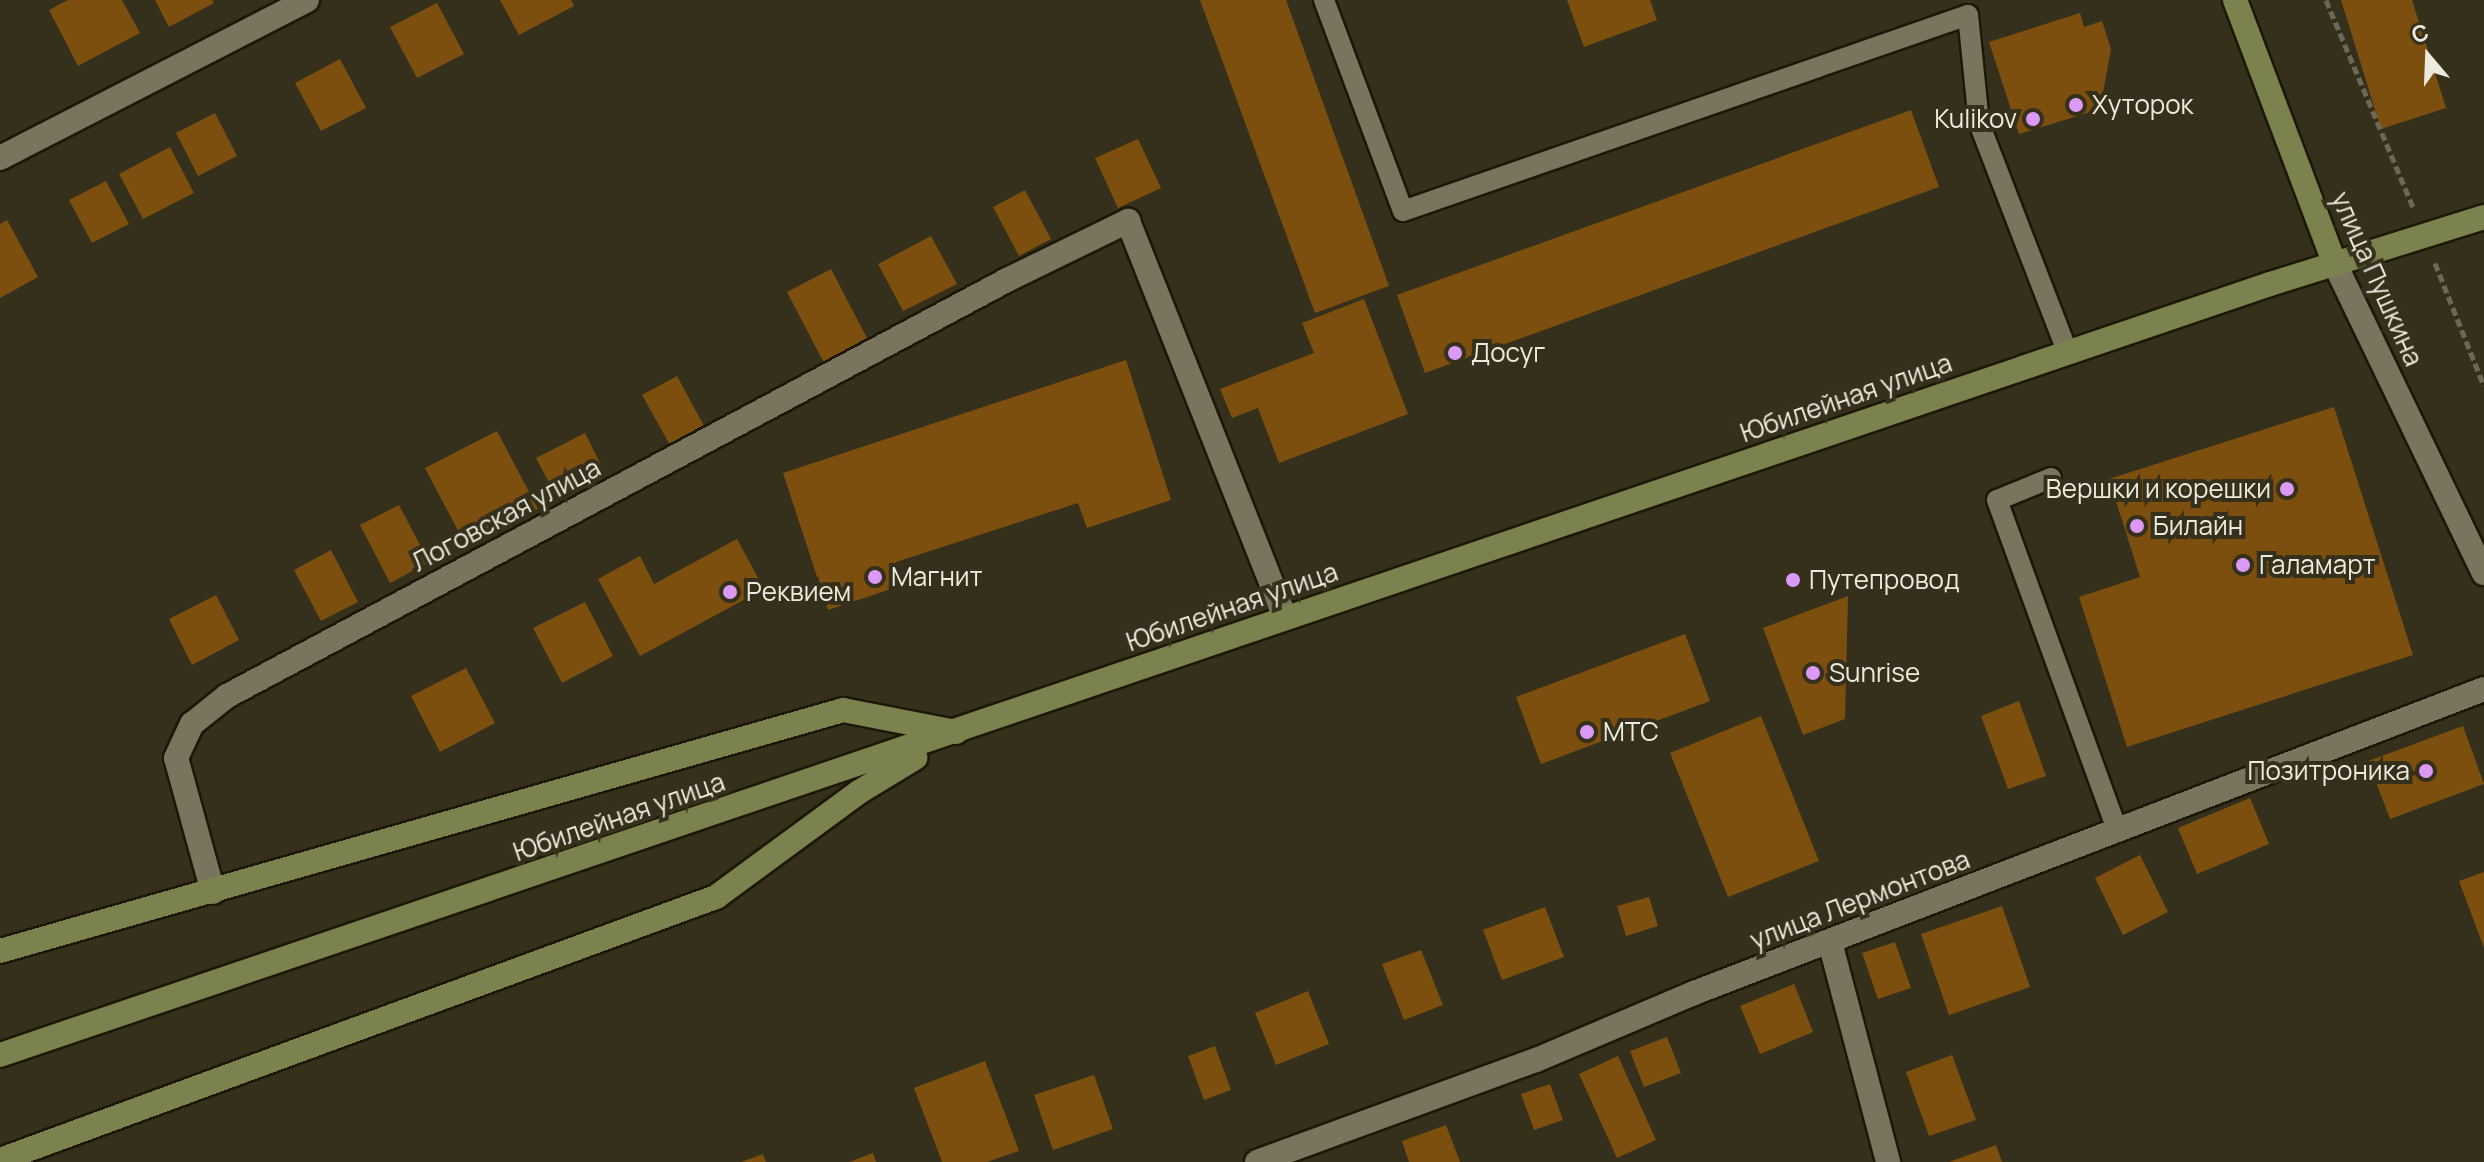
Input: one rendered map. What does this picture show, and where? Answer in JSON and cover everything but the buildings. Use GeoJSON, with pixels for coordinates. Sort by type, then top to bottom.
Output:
{"type":"FeatureCollection","features":[{"type":"Feature","properties":{"kind":"main road","name":"улица Пушкина"},"geometry":{"type":"LineString","coordinates":[[2235,0],[2335,264]]}},
{"type":"Feature","properties":{"kind":"main road","name":"Юбилейная улица"},"geometry":{"type":"LineString","coordinates":[[0,1055],[959,733],[1285,617],[2335,264],[2484,217]]}},
{"type":"Feature","properties":{"kind":"main road"},"geometry":{"type":"LineString","coordinates":[[0,951],[213,892],[721,741],[843,710],[959,733]]}},
{"type":"Feature","properties":{"kind":"main road"},"geometry":{"type":"LineString","coordinates":[[0,1160],[716,897],[859,792],[959,733]]}},
{"type":"Feature","properties":{"kind":"street"},"geometry":{"type":"LineString","coordinates":[[0,158],[307,0]]}},
{"type":"Feature","properties":{"kind":"street","name":"Логовская улица"},"geometry":{"type":"LineString","coordinates":[[213,892],[176,758],[192,724],[227,696],[1007,280],[1128,221],[1285,617]]}},
{"type":"Feature","properties":{"kind":"street","name":"улица Пушкина"},"geometry":{"type":"LineString","coordinates":[[2335,264],[2484,573]]}},
{"type":"Feature","properties":{"kind":"street","name":"улица Лермонтова"},"geometry":{"type":"LineString","coordinates":[[1257,1162],[1536,1060],[2117,829],[2484,689]]}},
{"type":"Feature","properties":{"kind":"street"},"geometry":{"type":"LineString","coordinates":[[1830,942],[1888,1162]]}},
{"type":"Feature","properties":{"kind":"lane"},"geometry":{"type":"LineString","coordinates":[[1324,0],[1403,211],[1968,15],[1979,123],[2068,354]]}},
{"type":"Feature","properties":{"kind":"lane"},"geometry":{"type":"LineString","coordinates":[[2051,478],[1997,500],[2117,829]]}},
{"type":"Feature","properties":{"kind":"path"},"geometry":{"type":"LineString","coordinates":[[2326,0],[2484,386]]}},
{"type":"Feature","properties":{"kind":"place","name":"Хуторок"},"geometry":{"type":"Point","coordinates":[2076,105]}},
{"type":"Feature","properties":{"kind":"place","name":"Kulikov"},"geometry":{"type":"Point","coordinates":[2033,119]}},
{"type":"Feature","properties":{"kind":"place","name":"Досуг"},"geometry":{"type":"Point","coordinates":[1455,353]}},
{"type":"Feature","properties":{"kind":"place","name":"Вершки и корешки"},"geometry":{"type":"Point","coordinates":[2287,489]}},
{"type":"Feature","properties":{"kind":"place","name":"Билайн"},"geometry":{"type":"Point","coordinates":[2137,526]}},
{"type":"Feature","properties":{"kind":"place","name":"Галамарт"},"geometry":{"type":"Point","coordinates":[2243,565]}},
{"type":"Feature","properties":{"kind":"place","name":"Магнит"},"geometry":{"type":"Point","coordinates":[875,577]}},
{"type":"Feature","properties":{"kind":"place","name":"Путепровод"},"geometry":{"type":"Point","coordinates":[1793,580]}},
{"type":"Feature","properties":{"kind":"place","name":"Реквием"},"geometry":{"type":"Point","coordinates":[730,592]}},
{"type":"Feature","properties":{"kind":"place","name":"Sunrise"},"geometry":{"type":"Point","coordinates":[1813,673]}},
{"type":"Feature","properties":{"kind":"place","name":"МТС"},"geometry":{"type":"Point","coordinates":[1587,732]}},
{"type":"Feature","properties":{"kind":"place","name":"Позитроника"},"geometry":{"type":"Point","coordinates":[2426,771]}}]}
